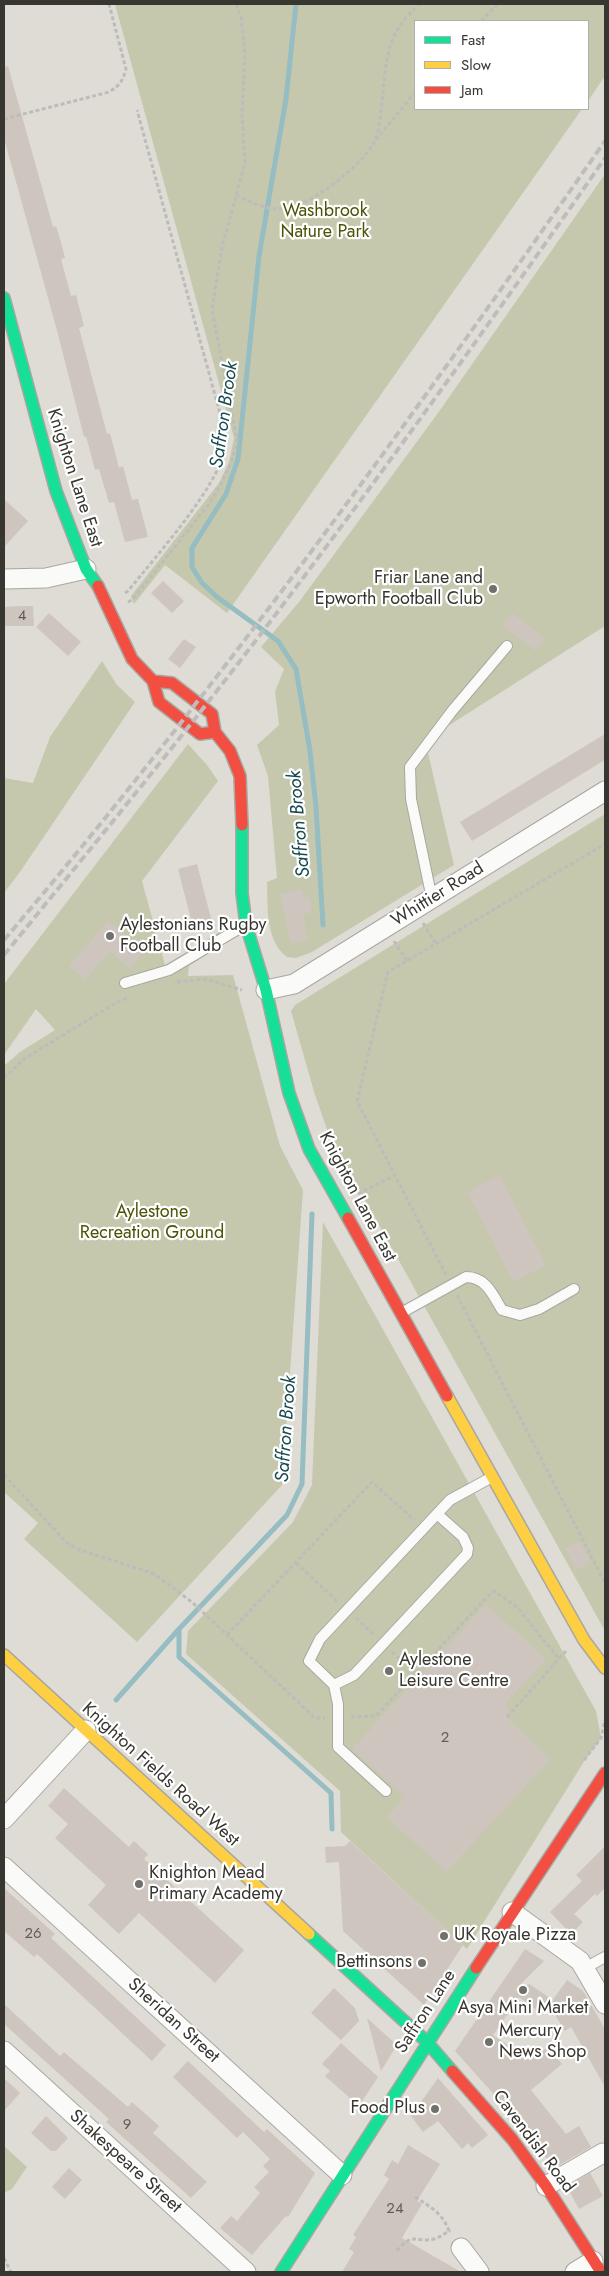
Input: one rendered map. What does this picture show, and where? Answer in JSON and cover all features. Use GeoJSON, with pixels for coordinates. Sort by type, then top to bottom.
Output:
{"type":"FeatureCollection","features":[{"type":"Feature","properties":{"kind":"street","name":"Knighton Lane East"},"geometry":{"type":"LineString","coordinates":[[4,298],[56,491],[86,569],[97,583],[106,600],[132,660],[153,681],[159,702],[200,734],[215,732]]}},
{"type":"Feature","properties":{"kind":"street"},"geometry":{"type":"LineString","coordinates":[[4,579],[46,578],[86,569]]}},
{"type":"Feature","properties":{"kind":"street","name":"Knighton Lane East"},"geometry":{"type":"LineString","coordinates":[[153,681],[172,683],[212,714],[215,732],[230,751],[240,776],[242,798],[242,893],[246,925],[266,990],[289,1093],[309,1149],[584,1640],[605,1668]]}},
{"type":"Feature","properties":{"kind":"street","name":"Whittier Road"},"geometry":{"type":"LineString","coordinates":[[266,990],[294,984],[605,791]]}},
{"type":"Feature","properties":{"kind":"street","name":"Knighton Lane East"},"geometry":{"type":"LineString","coordinates":[[584,1640],[605,1654]]}},
{"type":"Feature","properties":{"kind":"street","name":"Knighton Fields Road West"},"geometry":{"type":"LineString","coordinates":[[4,1655],[427,2042]]}},
{"type":"Feature","properties":{"kind":"street"},"geometry":{"type":"LineString","coordinates":[[4,1819],[86,1730]]}},
{"type":"Feature","properties":{"kind":"street","name":"Saffron Lane"},"geometry":{"type":"LineString","coordinates":[[281,2272],[427,2042],[605,1773]]}},
{"type":"Feature","properties":{"kind":"street","name":"Sheridan Street"},"geometry":{"type":"LineString","coordinates":[[4,1867],[342,2175]]}},
{"type":"Feature","properties":{"kind":"street"},"geometry":{"type":"LineString","coordinates":[[512,1912],[572,1954],[585,1968],[605,2004]]}},
{"type":"Feature","properties":{"kind":"street","name":"Cavendish Road"},"geometry":{"type":"LineString","coordinates":[[427,2042],[500,2125],[546,2186],[597,2266]]}},
{"type":"Feature","properties":{"kind":"street","name":"Shakespeare Street"},"geometry":{"type":"LineString","coordinates":[[4,2051],[246,2272]]}},
{"type":"Feature","properties":{"kind":"street"},"geometry":{"type":"LineString","coordinates":[[546,2186],[603,2153]]}},
{"type":"Feature","properties":{"kind":"street"},"geometry":{"type":"LineString","coordinates":[[461,2248],[479,2272]]}},
{"type":"Feature","properties":{"kind":"street"},"geometry":{"type":"LineString","coordinates":[[575,2272],[597,2266]]}},
{"type":"Feature","properties":{"kind":"lane"},"geometry":{"type":"LineString","coordinates":[[432,898],[411,799],[410,768],[452,711],[507,646]]}},
{"type":"Feature","properties":{"kind":"lane"},"geometry":{"type":"LineString","coordinates":[[125,983],[169,970],[246,925]]}},
{"type":"Feature","properties":{"kind":"lane"},"geometry":{"type":"LineString","coordinates":[[401,1314],[466,1277],[475,1277],[488,1286],[502,1310],[520,1315],[539,1309],[574,1289]]}},
{"type":"Feature","properties":{"kind":"lane"},"geometry":{"type":"LineString","coordinates":[[386,1791],[338,1747],[338,1704],[334,1685],[309,1662],[320,1639],[450,1500],[492,1477]]}},
{"type":"Feature","properties":{"kind":"lane"},"geometry":{"type":"LineString","coordinates":[[334,1685],[354,1675],[467,1554],[468,1548],[463,1537],[437,1514]]}},
{"type":"Feature","properties":{"kind":"lane"},"geometry":{"type":"LineString","coordinates":[[585,1968],[605,1957]]}},
{"type":"Feature","properties":{"kind":"path"},"geometry":{"type":"LineString","coordinates":[[4,119],[109,92],[117,87],[124,79],[126,69],[109,4]]}},
{"type":"Feature","properties":{"kind":"path"},"geometry":{"type":"LineString","coordinates":[[132,600],[210,503],[221,486],[235,453],[237,440],[212,310],[222,246],[245,163],[242,114],[245,53],[241,18],[236,4]]}},
{"type":"Feature","properties":{"kind":"path"},"geometry":{"type":"LineString","coordinates":[[375,142],[392,37],[402,22],[420,4]]}},
{"type":"Feature","properties":{"kind":"path"},"geometry":{"type":"LineString","coordinates":[[482,20],[498,4]]}},
{"type":"Feature","properties":{"kind":"path"},"geometry":{"type":"LineString","coordinates":[[236,195],[254,204],[282,209],[299,206],[328,188],[354,166],[414,93]]}},
{"type":"Feature","properties":{"kind":"path"},"geometry":{"type":"LineString","coordinates":[[106,600],[128,591],[203,494],[222,463],[227,449],[227,439],[137,110]]}},
{"type":"Feature","properties":{"kind":"path"},"geometry":{"type":"LineString","coordinates":[[446,1276],[357,1102],[388,972],[605,844]]}},
{"type":"Feature","properties":{"kind":"path"},"geometry":{"type":"LineString","coordinates":[[414,910],[436,944]]}},
{"type":"Feature","properties":{"kind":"path"},"geometry":{"type":"LineString","coordinates":[[386,927],[407,962]]}},
{"type":"Feature","properties":{"kind":"path"},"geometry":{"type":"LineString","coordinates":[[175,982],[206,979],[242,990]]}},
{"type":"Feature","properties":{"kind":"path"},"geometry":{"type":"LineString","coordinates":[[240,981],[245,998]]}},
{"type":"Feature","properties":{"kind":"path"},"geometry":{"type":"LineString","coordinates":[[4,1078],[24,1060],[119,1001],[135,995]]}},
{"type":"Feature","properties":{"kind":"path"},"geometry":{"type":"LineString","coordinates":[[356,1196],[395,1175]]}},
{"type":"Feature","properties":{"kind":"path"},"geometry":{"type":"LineString","coordinates":[[456,1294],[605,1584]]}},
{"type":"Feature","properties":{"kind":"path"},"geometry":{"type":"LineString","coordinates":[[4,1475],[67,1543],[80,1550],[152,1573],[207,1615]]}},
{"type":"Feature","properties":{"kind":"path"},"geometry":{"type":"LineString","coordinates":[[227,1635],[372,1482],[423,1529]]}},
{"type":"Feature","properties":{"kind":"path"},"geometry":{"type":"LineString","coordinates":[[508,1717],[567,1650]]}},
{"type":"Feature","properties":{"kind":"path"},"geometry":{"type":"LineString","coordinates":[[601,1738],[605,1720]]}},
{"type":"Feature","properties":{"kind":"path"},"geometry":{"type":"LineString","coordinates":[[397,2251],[413,2238],[433,2239],[449,2231],[439,2213],[415,2197]]}},
{"type":"Feature","properties":{"kind":"path"},"geometry":{"type":"LineString","coordinates":[[4,2258],[12,2272]]}},
{"type":"Feature","properties":{"kind":"green space","name":"Washbrook Nature Park"},"geometry":{"type":"Polygon","coordinates":[[[115,4],[605,4],[605,76],[589,100],[589,20],[414,20],[414,110],[581,110],[227,613],[165,565],[134,604],[131,596],[219,483],[229,462],[234,438],[115,4]]]}},
{"type":"Feature","properties":{"kind":"green space","name":"Friar Lane and Epworth Football Club"},"geometry":{"type":"Polygon","coordinates":[[[605,174],[605,626],[448,726],[428,753],[454,865],[312,952],[296,958],[287,957],[275,942],[269,923],[267,882],[277,878],[268,776],[257,745],[279,725],[275,692],[284,669],[261,647],[299,602],[438,413],[605,174]]]}},
{"type":"Feature","properties":{"kind":"green space"},"geometry":{"type":"Polygon","coordinates":[[[102,661],[117,685],[135,702],[4,893],[4,778],[33,783],[50,737],[102,661]]]}},
{"type":"Feature","properties":{"kind":"green space","name":"Aylestone Recreation Ground"},"geometry":{"type":"Polygon","coordinates":[[[188,744],[207,765],[218,781],[142,881],[165,965],[223,930],[225,943],[189,966],[188,976],[233,975],[280,1146],[303,1190],[282,1485],[137,1642],[24,1539],[38,1523],[4,1492],[4,1066],[20,1052],[55,1030],[36,1009],[4,1055],[4,984],[188,744]]]}},
{"type":"Feature","properties":{"kind":"green space"},"geometry":{"type":"Polygon","coordinates":[[[605,814],[605,1631],[329,1135],[315,1095],[291,1011],[295,1005],[605,814]]]}},
{"type":"Feature","properties":{"kind":"green space","name":"Aylestone Leisure Centre"},"geometry":{"type":"Polygon","coordinates":[[[323,1222],[596,1711],[601,1738],[585,1760],[467,1949],[341,1832],[340,1791],[186,1654],[188,1631],[293,1522],[312,1485],[323,1222]]]}},
{"type":"Feature","properties":{"kind":"green space"},"geometry":{"type":"Polygon","coordinates":[[[4,2146],[27,2167],[12,2189],[4,2193],[4,2146]]]}},
{"type":"Feature","properties":{"kind":"building"},"geometry":{"type":"Polygon","coordinates":[[[8,66],[53,227],[56,226],[61,242],[65,258],[61,259],[71,296],[76,295],[84,326],[79,328],[107,434],[110,433],[119,468],[123,466],[132,500],[138,499],[148,537],[125,542],[114,502],[109,503],[99,469],[95,470],[86,436],[84,437],[4,138],[4,67],[8,66]]]}},
{"type":"Feature","properties":{"kind":"building"},"geometry":{"type":"Polygon","coordinates":[[[4,499],[28,521],[4,547],[4,499]]]}},
{"type":"Feature","properties":{"kind":"building"},"geometry":{"type":"Polygon","coordinates":[[[163,581],[184,601],[172,613],[151,593],[163,581]]]}},
{"type":"Feature","properties":{"kind":"building"},"geometry":{"type":"Polygon","coordinates":[[[33,606],[34,626],[4,626],[4,607],[33,606]]]}},
{"type":"Feature","properties":{"kind":"building"},"geometry":{"type":"Polygon","coordinates":[[[49,613],[81,642],[68,656],[36,627],[49,613]]]}},
{"type":"Feature","properties":{"kind":"building"},"geometry":{"type":"Polygon","coordinates":[[[512,613],[545,638],[536,651],[503,626],[512,613]]]}},
{"type":"Feature","properties":{"kind":"building"},"geometry":{"type":"Polygon","coordinates":[[[184,639],[196,647],[180,668],[168,659],[184,639]]]}},
{"type":"Feature","properties":{"kind":"building"},"geometry":{"type":"Polygon","coordinates":[[[605,734],[605,760],[472,841],[460,822],[605,734]]]}},
{"type":"Feature","properties":{"kind":"building"},"geometry":{"type":"Polygon","coordinates":[[[197,864],[213,926],[194,931],[178,869],[197,864]]]}},
{"type":"Feature","properties":{"kind":"building"},"geometry":{"type":"Polygon","coordinates":[[[302,889],[304,898],[309,896],[312,912],[303,914],[308,940],[291,944],[280,894],[302,889]]]}},
{"type":"Feature","properties":{"kind":"building","name":"Aylestonians Rugby Football Club"},"geometry":{"type":"Polygon","coordinates":[[[108,921],[144,952],[130,969],[110,951],[85,980],[69,966],[108,921]]]}},
{"type":"Feature","properties":{"kind":"building"},"geometry":{"type":"Polygon","coordinates":[[[500,1175],[546,1265],[513,1282],[467,1192],[500,1175]]]}},
{"type":"Feature","properties":{"kind":"building"},"geometry":{"type":"Polygon","coordinates":[[[580,1541],[591,1563],[576,1570],[565,1548],[580,1541]]]}},
{"type":"Feature","properties":{"kind":"building","name":"Aylestone Leisure Centre"},"geometry":{"type":"Polygon","coordinates":[[[486,1604],[546,1659],[506,1703],[508,1719],[551,1759],[446,1872],[387,1817],[405,1797],[352,1749],[486,1604]]]}},
{"type":"Feature","properties":{"kind":"building"},"geometry":{"type":"Polygon","coordinates":[[[64,1788],[129,1847],[134,1841],[148,1854],[144,1859],[244,1950],[215,1983],[139,1913],[119,1934],[88,1905],[106,1885],[55,1838],[68,1824],[48,1806],[64,1788]]]}},
{"type":"Feature","properties":{"kind":"building"},"geometry":{"type":"Polygon","coordinates":[[[350,1841],[463,1945],[424,2005],[343,1931],[339,1862],[326,1863],[325,1847],[345,1846],[350,1841]]]}},
{"type":"Feature","properties":{"kind":"building"},"geometry":{"type":"Polygon","coordinates":[[[605,1846],[605,1888],[597,1896],[595,1894],[574,1914],[583,1922],[571,1934],[550,1912],[582,1881],[576,1875],[605,1846]]]}},
{"type":"Feature","properties":{"kind":"building"},"geometry":{"type":"Polygon","coordinates":[[[4,1888],[55,1934],[51,1938],[166,2045],[152,2061],[37,1954],[34,1957],[4,1931],[4,1888]]]}},
{"type":"Feature","properties":{"kind":"building"},"geometry":{"type":"Polygon","coordinates":[[[525,1949],[544,1961],[514,1991],[529,1984],[550,1998],[541,2013],[519,1997],[493,2035],[530,2060],[549,2046],[562,2064],[531,2090],[566,2134],[579,2126],[591,2147],[554,2168],[516,2119],[455,2051],[525,1949]]]}},
{"type":"Feature","properties":{"kind":"building"},"geometry":{"type":"Polygon","coordinates":[[[567,1980],[583,1991],[605,2029],[605,2087],[571,2027],[565,2031],[549,2005],[567,1980]]]}},
{"type":"Feature","properties":{"kind":"building"},"geometry":{"type":"Polygon","coordinates":[[[334,1988],[355,2008],[359,2021],[341,2040],[311,2013],[334,1988]]]}},
{"type":"Feature","properties":{"kind":"building"},"geometry":{"type":"Polygon","coordinates":[[[4,2004],[60,2056],[64,2052],[128,2107],[132,2102],[159,2126],[153,2133],[207,2182],[191,2198],[106,2122],[109,2119],[4,2024],[4,2004]]]}},
{"type":"Feature","properties":{"kind":"building"},"geometry":{"type":"Polygon","coordinates":[[[367,2018],[397,2045],[381,2071],[367,2018]]]}},
{"type":"Feature","properties":{"kind":"building"},"geometry":{"type":"Polygon","coordinates":[[[341,2043],[378,2077],[359,2106],[325,2076],[330,2071],[322,2064],[341,2043]]]}},
{"type":"Feature","properties":{"kind":"building"},"geometry":{"type":"Polygon","coordinates":[[[188,2061],[264,2132],[267,2129],[315,2173],[288,2217],[286,2216],[252,2255],[220,2228],[231,2216],[237,2221],[260,2193],[254,2187],[269,2172],[263,2166],[270,2159],[243,2132],[237,2138],[173,2077],[188,2061]]]}},
{"type":"Feature","properties":{"kind":"building"},"geometry":{"type":"Polygon","coordinates":[[[4,2078],[20,2093],[4,2111],[4,2078]]]}},
{"type":"Feature","properties":{"kind":"building"},"geometry":{"type":"Polygon","coordinates":[[[438,2078],[488,2135],[472,2148],[468,2143],[462,2149],[438,2121],[423,2132],[411,2116],[438,2078]]]}},
{"type":"Feature","properties":{"kind":"building"},"geometry":{"type":"Polygon","coordinates":[[[46,2116],[68,2138],[56,2151],[51,2151],[31,2133],[46,2116]]]}},
{"type":"Feature","properties":{"kind":"building"},"geometry":{"type":"Polygon","coordinates":[[[408,2145],[440,2164],[417,2201],[422,2204],[402,2238],[461,2272],[342,2272],[354,2252],[349,2249],[356,2237],[353,2235],[389,2179],[384,2175],[392,2160],[398,2164],[408,2145]]]}},
{"type":"Feature","properties":{"kind":"building"},"geometry":{"type":"Polygon","coordinates":[[[69,2168],[82,2180],[65,2199],[52,2187],[69,2168]]]}},
{"type":"Feature","properties":{"kind":"building"},"geometry":{"type":"Polygon","coordinates":[[[590,2173],[603,2196],[579,2209],[567,2187],[590,2173]]]}},
{"type":"Feature","properties":{"kind":"waterway","name":"Saffron Brook"},"geometry":{"type":"LineString","coordinates":[[296,4],[286,99],[259,256],[238,459],[226,494],[192,548],[192,567],[202,583],[217,597],[278,641],[296,669],[310,751],[316,807],[323,925]]}},
{"type":"Feature","properties":{"kind":"waterway","name":"Saffron Brook"},"geometry":{"type":"LineString","coordinates":[[312,1214],[302,1484],[287,1515],[179,1629],[179,1657],[331,1793],[332,1829]]}},
{"type":"Feature","properties":{"kind":"waterway","name":"Saffron Brook"},"geometry":{"type":"LineString","coordinates":[[116,1700],[179,1629]]}},
{"type":"Feature","properties":{"kind":"railway"},"geometry":{"type":"LineString","coordinates":[[4,940],[84,844],[239,648],[461,346],[605,141]]}},
{"type":"Feature","properties":{"kind":"railway"},"geometry":{"type":"LineString","coordinates":[[4,955],[185,731],[291,594],[450,377],[605,158]]}},
{"type":"Feature","properties":{"kind":"traffic: fast"},"geometry":{"type":"LineString","coordinates":[[4,298],[56,491],[86,569],[98,586]]}},
{"type":"Feature","properties":{"kind":"traffic: fast"},"geometry":{"type":"LineString","coordinates":[[242,825],[242,893],[246,925],[266,990],[289,1093],[309,1149],[348,1218]]}},
{"type":"Feature","properties":{"kind":"traffic: fast"},"geometry":{"type":"LineString","coordinates":[[309,1934],[427,2042],[452,2071]]}},
{"type":"Feature","properties":{"kind":"traffic: fast"},"geometry":{"type":"LineString","coordinates":[[281,2272],[476,1968]]}},
{"type":"Feature","properties":{"kind":"traffic: slow"},"geometry":{"type":"LineString","coordinates":[[447,1396],[584,1640],[605,1668]]}},
{"type":"Feature","properties":{"kind":"traffic: slow"},"geometry":{"type":"LineString","coordinates":[[4,1655],[309,1934]]}},
{"type":"Feature","properties":{"kind":"traffic: jam"},"geometry":{"type":"LineString","coordinates":[[98,586],[132,659],[153,681],[159,702],[200,734],[215,732]]}},
{"type":"Feature","properties":{"kind":"traffic: jam"},"geometry":{"type":"LineString","coordinates":[[153,681],[172,683],[212,714],[215,732],[230,751],[240,776],[242,825]]}},
{"type":"Feature","properties":{"kind":"traffic: jam"},"geometry":{"type":"LineString","coordinates":[[348,1218],[447,1396]]}},
{"type":"Feature","properties":{"kind":"traffic: jam"},"geometry":{"type":"LineString","coordinates":[[476,1968],[605,1773]]}},
{"type":"Feature","properties":{"kind":"traffic: jam"},"geometry":{"type":"LineString","coordinates":[[452,2071],[512,2139],[546,2186],[601,2272]]}},
{"type":"Feature","properties":{"kind":"place","name":"Friar Lane and Epworth Football Club"},"geometry":{"type":"Point","coordinates":[493,589]}},
{"type":"Feature","properties":{"kind":"place","name":"Aylestonians Rugby Football Club"},"geometry":{"type":"Point","coordinates":[110,936]}},
{"type":"Feature","properties":{"kind":"place","name":"Aylestone Leisure Centre"},"geometry":{"type":"Point","coordinates":[389,1671]}},
{"type":"Feature","properties":{"kind":"place","name":"Knighton Mead Primary Academy"},"geometry":{"type":"Point","coordinates":[139,1884]}},
{"type":"Feature","properties":{"kind":"place","name":"UK Royale Pizza"},"geometry":{"type":"Point","coordinates":[444,1936]}},
{"type":"Feature","properties":{"kind":"place","name":"Bettinsons"},"geometry":{"type":"Point","coordinates":[422,1963]}},
{"type":"Feature","properties":{"kind":"place","name":"Asya Mini Market"},"geometry":{"type":"Point","coordinates":[523,1990]}},
{"type":"Feature","properties":{"kind":"place","name":"Mercury News Shop"},"geometry":{"type":"Point","coordinates":[489,2042]}},
{"type":"Feature","properties":{"kind":"place","name":"Food Plus"},"geometry":{"type":"Point","coordinates":[435,2109]}}]}
